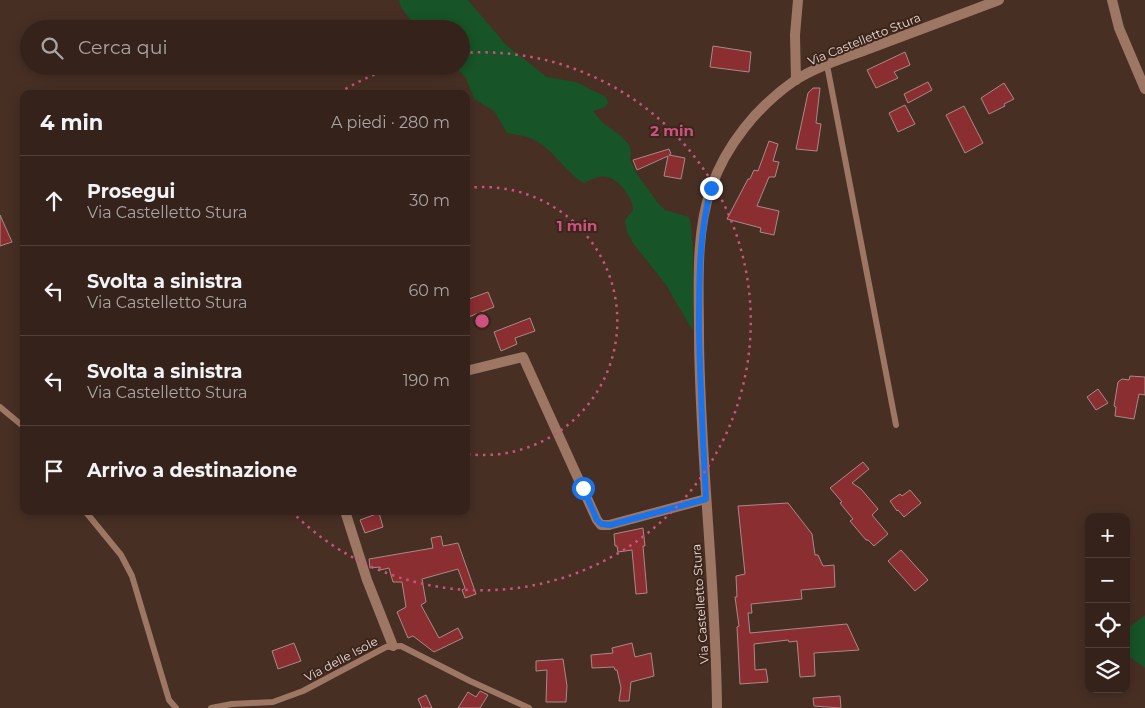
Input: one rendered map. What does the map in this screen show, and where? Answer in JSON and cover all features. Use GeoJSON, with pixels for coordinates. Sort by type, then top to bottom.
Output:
{"type":"FeatureCollection","features":[{"type":"Feature","properties":{"kind":"street"},"geometry":{"type":"LineString","coordinates":[[796,80],[795,35],[798,0]]}},
{"type":"Feature","properties":{"kind":"street","name":"Via Castelletto Stura"},"geometry":{"type":"LineString","coordinates":[[717,708],[700,380],[699,309],[701,244],[704,215],[711,188],[722,163],[738,137],[767,103],[796,80],[827,65],[999,0]]}},
{"type":"Feature","properties":{"kind":"street"},"geometry":{"type":"LineString","coordinates":[[1112,0],[1119,28],[1145,89]]}},
{"type":"Feature","properties":{"kind":"street"},"geometry":{"type":"LineString","coordinates":[[470,370],[523,357],[597,520],[601,524],[610,525],[706,499]]}},
{"type":"Feature","properties":{"kind":"street"},"geometry":{"type":"LineString","coordinates":[[346,515],[393,646]]}},
{"type":"Feature","properties":{"kind":"lane"},"geometry":{"type":"LineString","coordinates":[[827,65],[896,425]]}},
{"type":"Feature","properties":{"kind":"lane"},"geometry":{"type":"LineString","coordinates":[[0,407],[20,424]]}},
{"type":"Feature","properties":{"kind":"lane"},"geometry":{"type":"LineString","coordinates":[[88,515],[121,555],[132,576],[169,700],[176,708]]}},
{"type":"Feature","properties":{"kind":"lane","name":"Via delle Isole"},"geometry":{"type":"LineString","coordinates":[[211,708],[232,704],[274,702],[303,691],[386,647],[393,646],[401,646],[529,708]]}},
{"type":"Feature","properties":{"kind":"green space"},"geometry":{"type":"Polygon","coordinates":[[[399,0],[468,0],[506,45],[547,77],[576,82],[606,97],[608,103],[605,107],[593,111],[603,123],[621,136],[629,145],[630,159],[637,174],[658,203],[665,210],[689,217],[693,244],[693,331],[666,285],[633,243],[627,232],[625,220],[633,210],[630,198],[623,188],[609,177],[595,178],[584,183],[570,173],[552,153],[538,142],[527,137],[507,133],[494,111],[474,99],[463,75],[470,75],[470,20],[412,20],[401,7],[399,0]]]}},
{"type":"Feature","properties":{"kind":"green space"},"geometry":{"type":"Polygon","coordinates":[[[1145,615],[1145,668],[1130,657],[1130,627],[1145,615]]]}},
{"type":"Feature","properties":{"kind":"building"},"geometry":{"type":"Polygon","coordinates":[[[713,46],[751,52],[749,72],[710,67],[713,46]]]}},
{"type":"Feature","properties":{"kind":"building"},"geometry":{"type":"Polygon","coordinates":[[[905,52],[910,65],[894,72],[898,78],[876,88],[867,70],[905,52]]]}},
{"type":"Feature","properties":{"kind":"building"},"geometry":{"type":"Polygon","coordinates":[[[928,82],[932,90],[908,103],[904,94],[928,82]]]}},
{"type":"Feature","properties":{"kind":"building"},"geometry":{"type":"Polygon","coordinates":[[[1004,83],[1014,99],[989,114],[981,98],[1004,83]]]}},
{"type":"Feature","properties":{"kind":"building"},"geometry":{"type":"Polygon","coordinates":[[[813,88],[820,88],[816,123],[821,124],[817,151],[796,149],[808,93],[813,88]]]}},
{"type":"Feature","properties":{"kind":"building"},"geometry":{"type":"Polygon","coordinates":[[[905,105],[915,124],[898,132],[889,113],[905,105]]]}},
{"type":"Feature","properties":{"kind":"building"},"geometry":{"type":"Polygon","coordinates":[[[964,106],[983,143],[965,153],[946,115],[964,106]]]}},
{"type":"Feature","properties":{"kind":"building"},"geometry":{"type":"Polygon","coordinates":[[[769,141],[778,144],[773,161],[779,162],[775,177],[769,177],[757,206],[779,211],[774,235],[760,232],[761,228],[727,219],[748,179],[750,179],[754,170],[758,171],[769,141]]]}},
{"type":"Feature","properties":{"kind":"building"},"geometry":{"type":"Polygon","coordinates":[[[669,149],[671,154],[669,155],[685,158],[681,179],[664,176],[668,156],[637,170],[633,160],[669,149]]]}},
{"type":"Feature","properties":{"kind":"building"},"geometry":{"type":"Polygon","coordinates":[[[0,215],[12,242],[0,246],[0,215]]]}},
{"type":"Feature","properties":{"kind":"building"},"geometry":{"type":"Polygon","coordinates":[[[488,292],[494,307],[470,316],[470,299],[488,292]]]}},
{"type":"Feature","properties":{"kind":"building"},"geometry":{"type":"Polygon","coordinates":[[[530,318],[535,331],[515,338],[517,344],[501,351],[494,332],[530,318]]]}},
{"type":"Feature","properties":{"kind":"building"},"geometry":{"type":"Polygon","coordinates":[[[1130,376],[1145,377],[1145,395],[1139,394],[1134,419],[1115,416],[1116,407],[1114,406],[1118,382],[1122,379],[1129,380],[1130,376]]]}},
{"type":"Feature","properties":{"kind":"building"},"geometry":{"type":"Polygon","coordinates":[[[1098,389],[1108,403],[1096,410],[1087,397],[1098,389]]]}},
{"type":"Feature","properties":{"kind":"building"},"geometry":{"type":"Polygon","coordinates":[[[863,462],[869,469],[852,483],[861,489],[878,509],[872,515],[888,534],[874,546],[866,540],[850,521],[853,519],[830,488],[863,462]]]}},
{"type":"Feature","properties":{"kind":"building"},"geometry":{"type":"Polygon","coordinates":[[[910,490],[921,503],[904,517],[890,501],[910,490]]]}},
{"type":"Feature","properties":{"kind":"building"},"geometry":{"type":"Polygon","coordinates":[[[788,503],[812,534],[815,555],[818,555],[823,566],[834,565],[835,587],[801,590],[802,599],[751,604],[752,613],[748,613],[750,633],[847,624],[859,650],[814,653],[815,676],[800,677],[797,641],[789,642],[788,640],[754,644],[755,670],[766,669],[768,682],[740,684],[737,627],[739,626],[735,597],[737,597],[736,576],[745,574],[738,506],[788,503]]]}},
{"type":"Feature","properties":{"kind":"building"},"geometry":{"type":"Polygon","coordinates":[[[380,515],[383,527],[365,533],[360,520],[380,515]]]}},
{"type":"Feature","properties":{"kind":"building"},"geometry":{"type":"Polygon","coordinates":[[[643,528],[647,593],[636,594],[632,550],[618,552],[617,546],[615,546],[614,534],[643,528]]]}},
{"type":"Feature","properties":{"kind":"building"},"geometry":{"type":"Polygon","coordinates":[[[441,536],[443,546],[458,543],[476,594],[465,598],[462,590],[465,588],[458,569],[422,579],[426,602],[421,605],[439,638],[458,628],[463,638],[434,652],[413,636],[408,638],[397,612],[406,607],[402,582],[393,582],[389,568],[380,570],[380,567],[370,568],[369,559],[433,548],[431,538],[441,536]]]}},
{"type":"Feature","properties":{"kind":"building"},"geometry":{"type":"Polygon","coordinates":[[[901,550],[928,580],[915,591],[888,561],[901,550]]]}},
{"type":"Feature","properties":{"kind":"building"},"geometry":{"type":"Polygon","coordinates":[[[294,643],[301,661],[278,669],[272,651],[294,643]]]}},
{"type":"Feature","properties":{"kind":"building"},"geometry":{"type":"Polygon","coordinates":[[[632,643],[635,657],[651,653],[654,676],[631,682],[629,701],[619,701],[621,688],[617,670],[614,667],[592,668],[591,655],[613,653],[612,648],[632,643]]]}},
{"type":"Feature","properties":{"kind":"building"},"geometry":{"type":"Polygon","coordinates":[[[563,659],[567,686],[566,702],[546,702],[547,670],[536,671],[536,661],[563,659]]]}},
{"type":"Feature","properties":{"kind":"building"},"geometry":{"type":"Polygon","coordinates":[[[480,691],[488,695],[480,708],[458,708],[468,692],[476,697],[480,691]]]}},
{"type":"Feature","properties":{"kind":"building"},"geometry":{"type":"Polygon","coordinates":[[[426,695],[432,708],[422,708],[418,699],[426,695]]]}},
{"type":"Feature","properties":{"kind":"building"},"geometry":{"type":"Polygon","coordinates":[[[840,696],[841,708],[814,706],[813,698],[840,696]]]}},
{"type":"Feature","properties":{"kind":"route"},"geometry":{"type":"LineString","coordinates":[[583,488],[597,520],[601,524],[610,525],[706,499],[700,380],[699,309],[701,244],[704,215],[711,188]]}}]}
